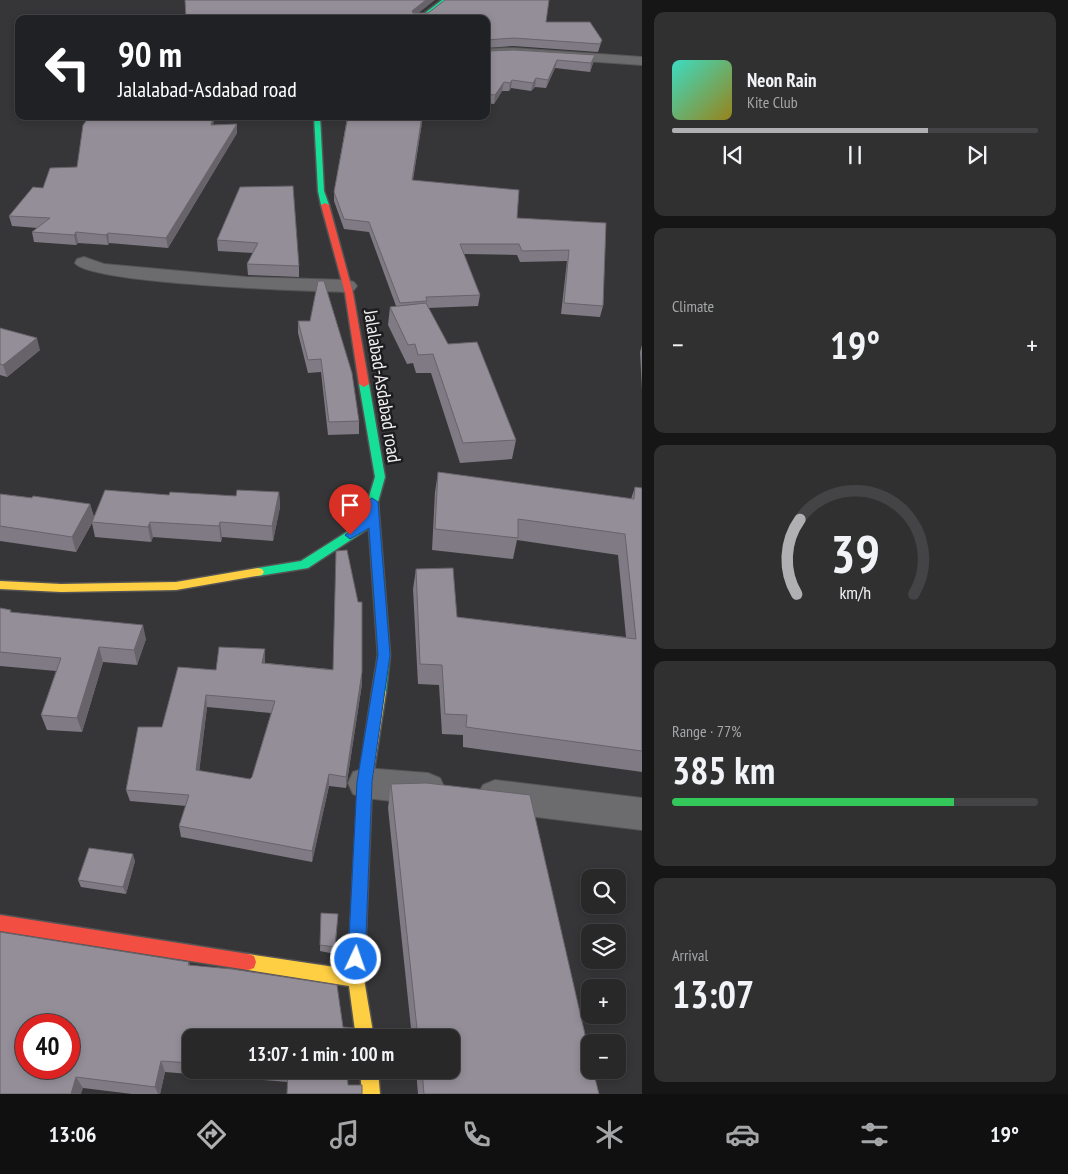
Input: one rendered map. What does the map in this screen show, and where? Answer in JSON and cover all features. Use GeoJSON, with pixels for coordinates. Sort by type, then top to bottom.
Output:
{"type":"FeatureCollection","features":[{"type":"Feature","properties":{"kind":"main road"},"geometry":{"type":"LineString","coordinates":[[424,15],[445,0]]}},
{"type":"Feature","properties":{"kind":"main road","name":"Jalalabad-Asdabad road"},"geometry":{"type":"LineString","coordinates":[[0,585],[61,588],[176,586],[304,565],[366,525],[380,477],[347,286],[321,191],[317,120]]}},
{"type":"Feature","properties":{"kind":"main road"},"geometry":{"type":"LineString","coordinates":[[364,1029],[356,979],[364,782],[384,655],[372,502]]}},
{"type":"Feature","properties":{"kind":"main road"},"geometry":{"type":"LineString","coordinates":[[0,923],[356,979]]}},
{"type":"Feature","properties":{"kind":"main road"},"geometry":{"type":"LineString","coordinates":[[370,1079],[371,1094]]}},
{"type":"Feature","properties":{"kind":"street"},"geometry":{"type":"LineString","coordinates":[[490,53],[513,52],[642,61]]}},
{"type":"Feature","properties":{"kind":"street"},"geometry":{"type":"LineString","coordinates":[[84,263],[101,269],[246,283],[347,286]]}},
{"type":"Feature","properties":{"kind":"street"},"geometry":{"type":"LineString","coordinates":[[364,782],[642,814]]}},
{"type":"Feature","properties":{"kind":"building"},"geometry":{"type":"Polygon","coordinates":[[[185,0],[426,0],[412,11],[413,13],[428,13],[445,0],[549,0],[546,22],[590,22],[602,40],[600,44],[514,38],[490,40],[490,15],[186,15],[185,0]]]}},
{"type":"Feature","properties":{"kind":"building"},"geometry":{"type":"Polygon","coordinates":[[[514,50],[595,55],[591,63],[557,60],[548,80],[536,78],[533,83],[512,80],[510,83],[504,82],[495,95],[490,94],[490,51],[514,50]]]}},
{"type":"Feature","properties":{"kind":"building"},"geometry":{"type":"Polygon","coordinates":[[[87,120],[212,120],[211,125],[237,124],[166,238],[108,233],[106,235],[76,232],[74,235],[32,232],[50,218],[9,216],[33,187],[43,188],[50,168],[77,167],[83,125],[87,120]]]}},
{"type":"Feature","properties":{"kind":"building"},"geometry":{"type":"Polygon","coordinates":[[[347,120],[421,120],[412,180],[519,190],[517,218],[606,223],[603,306],[564,303],[569,250],[522,251],[519,244],[460,244],[480,295],[426,297],[427,301],[400,303],[369,222],[344,219],[334,192],[347,120]]]}},
{"type":"Feature","properties":{"kind":"building"},"geometry":{"type":"Polygon","coordinates":[[[293,186],[299,266],[247,264],[258,243],[217,240],[240,187],[293,186]]]}},
{"type":"Feature","properties":{"kind":"building"},"geometry":{"type":"Polygon","coordinates":[[[318,281],[324,281],[352,373],[359,421],[329,422],[321,359],[308,360],[298,321],[310,321],[318,281]]]}},
{"type":"Feature","properties":{"kind":"building"},"geometry":{"type":"Polygon","coordinates":[[[426,303],[448,344],[477,342],[516,440],[463,443],[433,354],[418,355],[415,344],[408,345],[390,307],[426,303]]]}},
{"type":"Feature","properties":{"kind":"building"},"geometry":{"type":"Polygon","coordinates":[[[0,328],[37,338],[3,365],[0,364],[0,328]]]}},
{"type":"Feature","properties":{"kind":"building"},"geometry":{"type":"Polygon","coordinates":[[[438,472],[634,499],[635,487],[642,488],[642,751],[466,727],[467,715],[445,714],[442,665],[420,664],[416,569],[453,568],[457,617],[636,639],[625,534],[518,519],[518,538],[435,529],[438,472]]]}},
{"type":"Feature","properties":{"kind":"building"},"geometry":{"type":"Polygon","coordinates":[[[105,490],[169,495],[170,492],[236,496],[237,490],[279,492],[272,526],[220,522],[219,526],[150,522],[148,527],[92,522],[105,490]]]}},
{"type":"Feature","properties":{"kind":"building"},"geometry":{"type":"Polygon","coordinates":[[[0,494],[32,498],[33,496],[90,504],[72,537],[0,526],[0,494]]]}},
{"type":"Feature","properties":{"kind":"building"},"geometry":{"type":"Polygon","coordinates":[[[347,550],[358,602],[362,602],[362,672],[346,777],[329,774],[312,851],[179,826],[189,795],[126,790],[138,727],[162,727],[178,667],[216,670],[219,647],[265,649],[262,663],[333,670],[336,551],[347,550]],[[206,695],[196,770],[250,779],[275,701],[206,695]]]}},
{"type":"Feature","properties":{"kind":"building"},"geometry":{"type":"Polygon","coordinates":[[[0,608],[11,610],[10,612],[143,625],[134,650],[99,647],[77,718],[41,715],[61,658],[0,652],[0,608]]]}},
{"type":"Feature","properties":{"kind":"building"},"geometry":{"type":"Polygon","coordinates":[[[426,783],[530,795],[581,1017],[581,1024],[583,1024],[585,1034],[581,1034],[581,1079],[595,1079],[599,1094],[424,1094],[423,1079],[460,1079],[460,1029],[417,1029],[391,784],[426,783]]]}},
{"type":"Feature","properties":{"kind":"building"},"geometry":{"type":"Polygon","coordinates":[[[89,848],[133,854],[123,887],[78,880],[89,848]]]}},
{"type":"Feature","properties":{"kind":"building"},"geometry":{"type":"Polygon","coordinates":[[[321,913],[338,914],[335,947],[320,945],[321,913]]]}},
{"type":"Feature","properties":{"kind":"building"},"geometry":{"type":"Polygon","coordinates":[[[0,932],[189,962],[188,965],[232,969],[337,985],[343,1027],[354,1028],[182,1029],[182,1062],[161,1061],[155,1087],[80,1078],[80,1014],[15,1014],[15,1079],[75,1079],[71,1094],[0,1094],[0,932]]]}},
{"type":"Feature","properties":{"kind":"building"},"geometry":{"type":"Polygon","coordinates":[[[288,1079],[348,1079],[348,1085],[362,1085],[362,1094],[287,1094],[288,1079]]]}},
{"type":"Feature","properties":{"kind":"traffic: fast"},"geometry":{"type":"LineString","coordinates":[[424,15],[445,0]]}},
{"type":"Feature","properties":{"kind":"traffic: fast"},"geometry":{"type":"LineString","coordinates":[[317,120],[321,191],[325,205]]}},
{"type":"Feature","properties":{"kind":"traffic: fast"},"geometry":{"type":"LineString","coordinates":[[258,572],[304,565],[366,525],[380,477],[364,384]]}},
{"type":"Feature","properties":{"kind":"traffic: fast"},"geometry":{"type":"LineString","coordinates":[[373,502],[384,655],[379,692]]}},
{"type":"Feature","properties":{"kind":"traffic: slow"},"geometry":{"type":"LineString","coordinates":[[0,585],[61,588],[176,586],[258,572]]}},
{"type":"Feature","properties":{"kind":"traffic: slow"},"geometry":{"type":"LineString","coordinates":[[364,1029],[356,979],[365,783],[379,692]]}},
{"type":"Feature","properties":{"kind":"traffic: slow"},"geometry":{"type":"LineString","coordinates":[[248,962],[356,979]]}},
{"type":"Feature","properties":{"kind":"traffic: slow"},"geometry":{"type":"LineString","coordinates":[[370,1079],[371,1094]]}},
{"type":"Feature","properties":{"kind":"traffic: jam"},"geometry":{"type":"LineString","coordinates":[[325,205],[349,293],[364,384]]}},
{"type":"Feature","properties":{"kind":"traffic: jam"},"geometry":{"type":"LineString","coordinates":[[0,923],[248,962]]}},
{"type":"Feature","properties":{"kind":"route"},"geometry":{"type":"LineString","coordinates":[[350,535],[366,525],[372,502],[384,655],[364,782],[356,959]]}}]}
